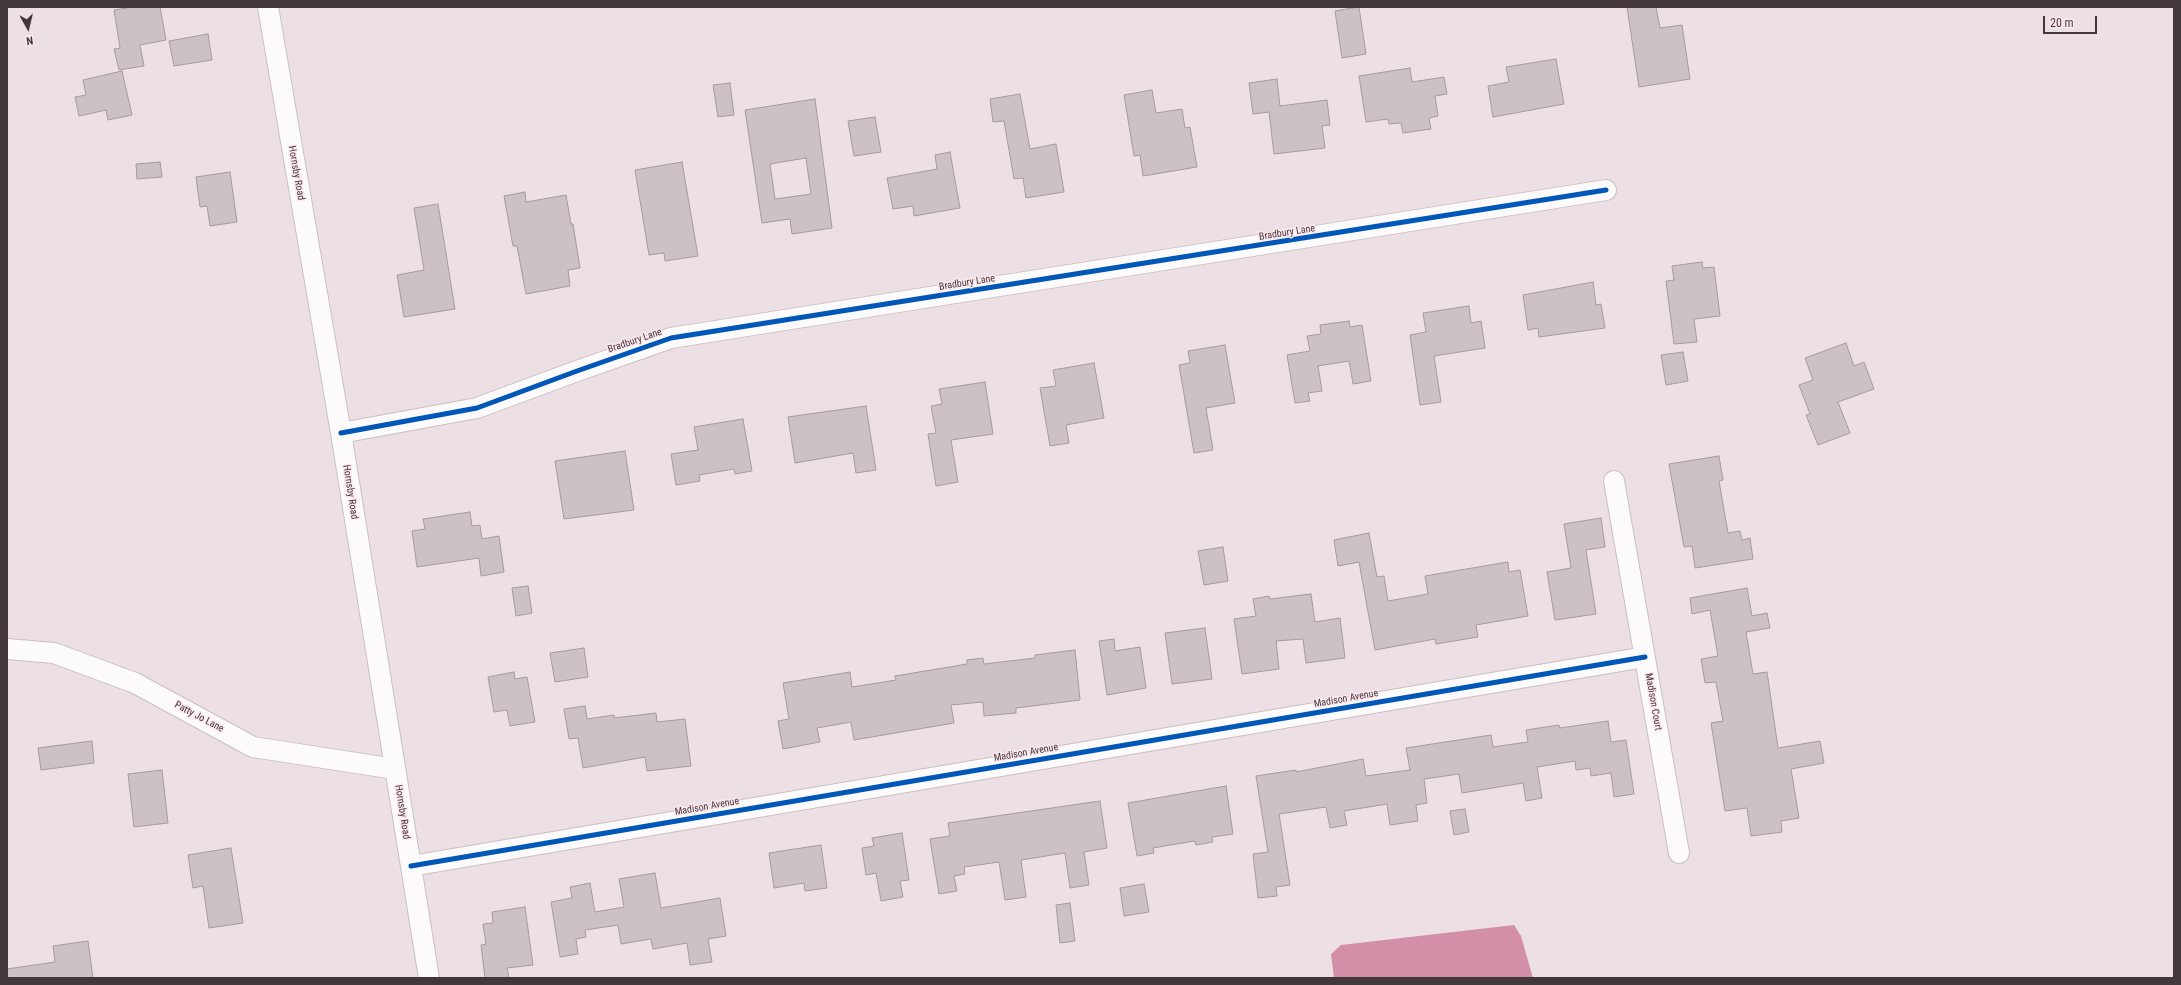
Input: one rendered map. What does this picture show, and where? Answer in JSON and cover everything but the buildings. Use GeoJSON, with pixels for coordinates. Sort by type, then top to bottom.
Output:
{"type":"FeatureCollection","features":[{"type":"Feature","properties":{"kind":"street","name":"Hornsby Road"},"geometry":{"type":"LineString","coordinates":[[268,7],[341,433],[429,978]]}},
{"type":"Feature","properties":{"kind":"street","name":"Bradbury Lane"},"geometry":{"type":"LineString","coordinates":[[341,433],[477,408],[671,338],[1606,190]]}},
{"type":"Feature","properties":{"kind":"street","name":"Madison Court"},"geometry":{"type":"LineString","coordinates":[[1614,481],[1679,853]]}},
{"type":"Feature","properties":{"kind":"street","name":"Patty Jo Lane"},"geometry":{"type":"LineString","coordinates":[[7,649],[54,653],[135,683],[253,747],[395,769]]}},
{"type":"Feature","properties":{"kind":"street","name":"Madison Avenue"},"geometry":{"type":"LineString","coordinates":[[411,866],[1645,657]]}},
{"type":"Feature","properties":{"kind":"shaded area"},"geometry":{"type":"Polygon","coordinates":[[[1514,925],[1521,936],[1533,978],[1334,978],[1331,954],[1341,945],[1514,925]]]}},
{"type":"Feature","properties":{"kind":"cycle path"},"geometry":{"type":"LineString","coordinates":[[341,433],[477,408],[671,338],[1606,190]]}},
{"type":"Feature","properties":{"kind":"cycle path"},"geometry":{"type":"LineString","coordinates":[[411,866],[1645,657]]}}]}
